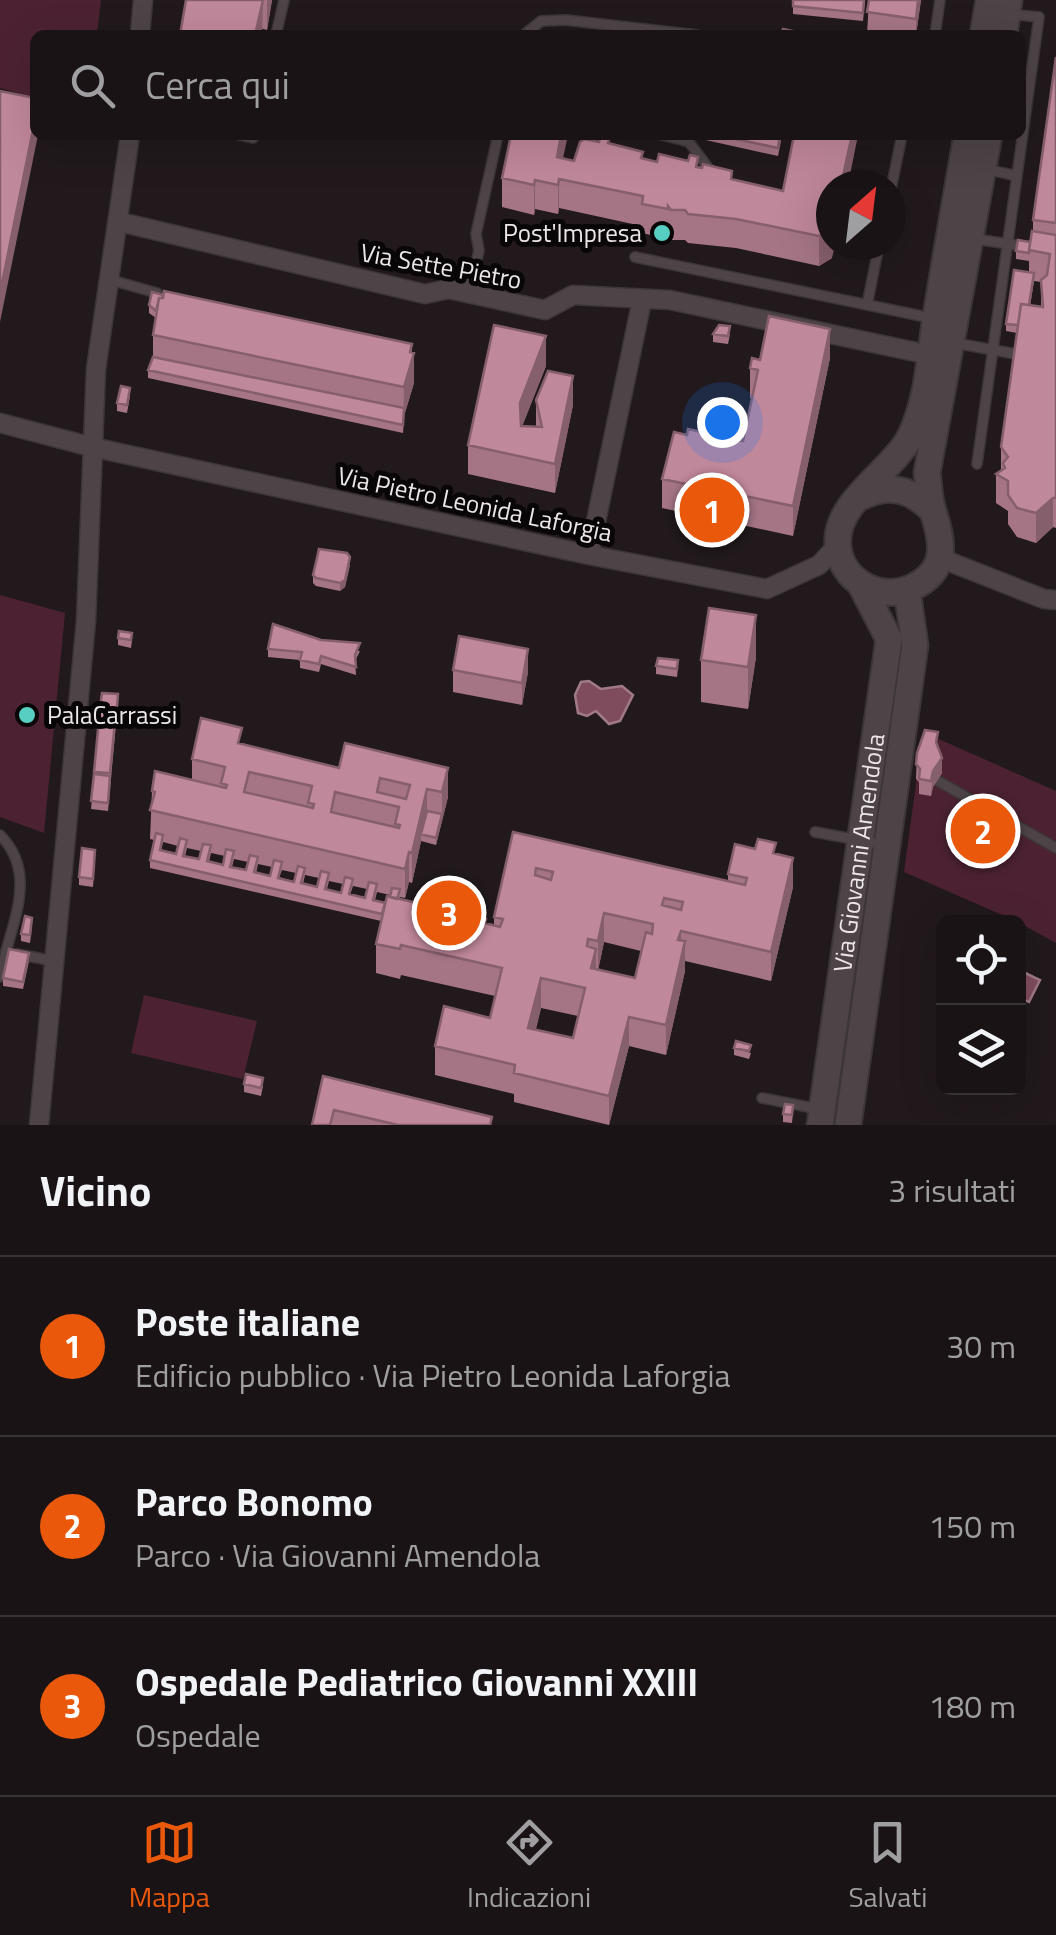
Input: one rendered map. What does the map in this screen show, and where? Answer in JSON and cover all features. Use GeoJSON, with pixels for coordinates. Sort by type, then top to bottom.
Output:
{"type":"FeatureCollection","features":[{"type":"Feature","properties":{"kind":"main road"},"geometry":{"type":"LineString","coordinates":[[932,510],[927,473],[941,349],[936,320],[966,140]]}},
{"type":"Feature","properties":{"kind":"main road"},"geometry":{"type":"LineString","coordinates":[[838,546],[839,528],[846,512],[912,434],[972,239],[987,140]]}},
{"type":"Feature","properties":{"kind":"main road"},"geometry":{"type":"LineString","coordinates":[[858,498],[888,488],[920,498],[940,525],[942,542],[940,558],[921,583],[892,593],[862,585]]}},
{"type":"Feature","properties":{"kind":"main road","name":"Via Giovanni Amendola"},"geometry":{"type":"LineString","coordinates":[[838,546],[850,574],[862,585],[890,638],[848,1125]]}},
{"type":"Feature","properties":{"kind":"main road","name":"Via Giovanni Amendola"},"geometry":{"type":"LineString","coordinates":[[821,1118],[873,843],[905,762],[915,645],[907,590]]}},
{"type":"Feature","properties":{"kind":"street"},"geometry":{"type":"LineString","coordinates":[[140,30],[143,0]]}},
{"type":"Feature","properties":{"kind":"street"},"geometry":{"type":"LineString","coordinates":[[39,1125],[86,621],[96,370],[129,140]]}},
{"type":"Feature","properties":{"kind":"street","name":"Via Sette Pietro"},"geometry":{"type":"LineString","coordinates":[[120,222],[425,294],[449,288],[545,310],[573,294],[670,300],[941,349]]}},
{"type":"Feature","properties":{"kind":"street"},"geometry":{"type":"LineString","coordinates":[[588,554],[642,300]]}},
{"type":"Feature","properties":{"kind":"street","name":"Via Pietro Leonida Laforgia"},"geometry":{"type":"LineString","coordinates":[[0,422],[92,447],[768,589],[819,565],[838,546]]}},
{"type":"Feature","properties":{"kind":"street"},"geometry":{"type":"LineString","coordinates":[[940,558],[1044,599],[1056,600]]}},
{"type":"Feature","properties":{"kind":"lane"},"geometry":{"type":"LineString","coordinates":[[277,30],[284,0]]}},
{"type":"Feature","properties":{"kind":"lane"},"geometry":{"type":"LineString","coordinates":[[935,30],[940,0]]}},
{"type":"Feature","properties":{"kind":"lane"},"geometry":{"type":"LineString","coordinates":[[1002,12],[1039,17],[1026,91]]}},
{"type":"Feature","properties":{"kind":"lane"},"geometry":{"type":"LineString","coordinates":[[530,30],[541,20],[628,30]]}},
{"type":"Feature","properties":{"kind":"lane"},"geometry":{"type":"LineString","coordinates":[[468,293],[479,251],[476,234],[497,140]]}},
{"type":"Feature","properties":{"kind":"lane"},"geometry":{"type":"LineString","coordinates":[[691,140],[717,179]]}},
{"type":"Feature","properties":{"kind":"lane"},"geometry":{"type":"LineString","coordinates":[[895,170],[901,140]]}},
{"type":"Feature","properties":{"kind":"lane"},"geometry":{"type":"LineString","coordinates":[[976,464],[1021,140]]}},
{"type":"Feature","properties":{"kind":"lane"},"geometry":{"type":"LineString","coordinates":[[983,169],[1017,176]]}},
{"type":"Feature","properties":{"kind":"lane"},"geometry":{"type":"LineString","coordinates":[[972,239],[1022,246]]}},
{"type":"Feature","properties":{"kind":"lane"},"geometry":{"type":"LineString","coordinates":[[635,257],[936,320]]}},
{"type":"Feature","properties":{"kind":"lane"},"geometry":{"type":"LineString","coordinates":[[867,305],[877,260]]}},
{"type":"Feature","properties":{"kind":"lane"},"geometry":{"type":"LineString","coordinates":[[110,280],[157,293]]}},
{"type":"Feature","properties":{"kind":"lane"},"geometry":{"type":"LineString","coordinates":[[941,349],[1016,354]]}},
{"type":"Feature","properties":{"kind":"lane"},"geometry":{"type":"LineString","coordinates":[[938,781],[1056,848]]}},
{"type":"Feature","properties":{"kind":"lane"},"geometry":{"type":"LineString","coordinates":[[814,832],[873,843]]}},
{"type":"Feature","properties":{"kind":"lane"},"geometry":{"type":"LineString","coordinates":[[0,835],[14,854],[22,883],[0,976]]}},
{"type":"Feature","properties":{"kind":"lane"},"geometry":{"type":"LineString","coordinates":[[4,952],[54,961]]}},
{"type":"Feature","properties":{"kind":"lane"},"geometry":{"type":"LineString","coordinates":[[762,1098],[821,1118]]}},
{"type":"Feature","properties":{"kind":"shaded area"},"geometry":{"type":"Polygon","coordinates":[[[0,0],[101,0],[98,30],[30,30],[30,97],[0,88],[0,0]]]}},
{"type":"Feature","properties":{"kind":"shaded area","name":"PalaCarrassi"},"geometry":{"type":"Polygon","coordinates":[[[0,595],[65,613],[44,833],[0,817],[0,595]]]}},
{"type":"Feature","properties":{"kind":"shaded area"},"geometry":{"type":"Polygon","coordinates":[[[589,681],[601,689],[622,686],[633,695],[620,721],[609,724],[596,711],[587,716],[578,713],[575,695],[581,682],[589,681]]]}},
{"type":"Feature","properties":{"kind":"shaded area"},"geometry":{"type":"Polygon","coordinates":[[[923,732],[1056,791],[1056,943],[1026,926],[1026,915],[1002,915],[904,872],[923,732]]]}},
{"type":"Feature","properties":{"kind":"shaded area"},"geometry":{"type":"Polygon","coordinates":[[[1026,973],[1040,980],[1029,1002],[1026,1001],[1026,973]]]}},
{"type":"Feature","properties":{"kind":"shaded area"},"geometry":{"type":"Polygon","coordinates":[[[144,995],[257,1021],[243,1079],[131,1053],[144,995]]]}},
{"type":"Feature","properties":{"kind":"building"},"geometry":{"type":"Polygon","coordinates":[[[186,0],[263,0],[256,30],[181,30],[186,0]]]}},
{"type":"Feature","properties":{"kind":"building"},"geometry":{"type":"Polygon","coordinates":[[[793,0],[864,0],[863,13],[793,6],[793,0]]]}},
{"type":"Feature","properties":{"kind":"building"},"geometry":{"type":"Polygon","coordinates":[[[869,0],[918,0],[916,19],[867,12],[869,0]]]}},
{"type":"Feature","properties":{"kind":"building"},"geometry":{"type":"Polygon","coordinates":[[[1056,57],[1056,223],[1033,220],[1056,57]]]}},
{"type":"Feature","properties":{"kind":"building"},"geometry":{"type":"Polygon","coordinates":[[[0,91],[30,97],[31,140],[0,293],[0,91]]]}},
{"type":"Feature","properties":{"kind":"building"},"geometry":{"type":"Polygon","coordinates":[[[510,140],[560,140],[557,157],[574,161],[583,140],[609,140],[608,143],[643,152],[641,158],[657,162],[659,154],[688,161],[690,155],[698,157],[696,167],[702,168],[703,164],[732,171],[731,179],[783,191],[793,140],[851,140],[844,170],[816,170],[816,235],[642,204],[643,196],[559,179],[558,185],[535,180],[534,185],[502,178],[510,140]]]}},
{"type":"Feature","properties":{"kind":"building"},"geometry":{"type":"Polygon","coordinates":[[[740,140],[779,140],[778,148],[740,140]]]}},
{"type":"Feature","properties":{"kind":"building"},"geometry":{"type":"Polygon","coordinates":[[[1032,231],[1056,235],[1056,498],[1036,513],[1017,508],[1008,495],[1008,481],[996,474],[1005,468],[1003,463],[1008,457],[1001,447],[1021,304],[1043,307],[1041,280],[1047,275],[1050,254],[1029,250],[1032,231]]]}},
{"type":"Feature","properties":{"kind":"building"},"geometry":{"type":"Polygon","coordinates":[[[1018,240],[1030,242],[1029,253],[1016,251],[1018,240]]]}},
{"type":"Feature","properties":{"kind":"building"},"geometry":{"type":"Polygon","coordinates":[[[1014,270],[1034,273],[1029,305],[1021,304],[1018,325],[1006,324],[1014,270]]]}},
{"type":"Feature","properties":{"kind":"building"},"geometry":{"type":"Polygon","coordinates":[[[164,291],[412,344],[410,352],[414,353],[404,387],[153,335],[159,298],[163,298],[164,291]]]}},
{"type":"Feature","properties":{"kind":"building"},"geometry":{"type":"Polygon","coordinates":[[[152,292],[163,295],[156,311],[149,305],[152,292]]]}},
{"type":"Feature","properties":{"kind":"building"},"geometry":{"type":"Polygon","coordinates":[[[769,316],[830,329],[793,506],[662,479],[674,432],[687,435],[688,429],[743,441],[758,370],[750,368],[752,358],[760,360],[769,316]]]}},
{"type":"Feature","properties":{"kind":"building"},"geometry":{"type":"Polygon","coordinates":[[[494,325],[546,336],[520,403],[521,426],[542,427],[536,400],[548,371],[573,376],[555,464],[468,445],[494,325]]]}},
{"type":"Feature","properties":{"kind":"building"},"geometry":{"type":"Polygon","coordinates":[[[719,325],[730,326],[728,336],[713,334],[719,325]]]}},
{"type":"Feature","properties":{"kind":"building"},"geometry":{"type":"Polygon","coordinates":[[[153,357],[404,408],[403,425],[148,370],[153,357]]]}},
{"type":"Feature","properties":{"kind":"building"},"geometry":{"type":"Polygon","coordinates":[[[121,386],[130,388],[127,405],[117,403],[121,386]]]}},
{"type":"Feature","properties":{"kind":"building"},"geometry":{"type":"Polygon","coordinates":[[[319,549],[347,553],[350,557],[345,580],[340,583],[313,575],[319,549]]]}},
{"type":"Feature","properties":{"kind":"building"},"geometry":{"type":"Polygon","coordinates":[[[709,608],[756,615],[748,667],[701,660],[709,608]]]}},
{"type":"Feature","properties":{"kind":"building"},"geometry":{"type":"Polygon","coordinates":[[[273,624],[321,640],[360,643],[356,667],[321,656],[319,664],[300,660],[302,652],[268,649],[273,624]]]}},
{"type":"Feature","properties":{"kind":"building"},"geometry":{"type":"Polygon","coordinates":[[[119,631],[132,633],[131,640],[118,638],[119,631]]]}},
{"type":"Feature","properties":{"kind":"building"},"geometry":{"type":"Polygon","coordinates":[[[459,636],[528,649],[522,683],[453,670],[459,636]]]}},
{"type":"Feature","properties":{"kind":"building"},"geometry":{"type":"Polygon","coordinates":[[[658,658],[678,660],[677,669],[656,666],[658,658]]]}},
{"type":"Feature","properties":{"kind":"building"},"geometry":{"type":"Polygon","coordinates":[[[102,693],[118,694],[117,708],[100,707],[102,693]]]}},
{"type":"Feature","properties":{"kind":"building"},"geometry":{"type":"Polygon","coordinates":[[[100,709],[116,711],[110,773],[94,772],[100,709]]]}},
{"type":"Feature","properties":{"kind":"building"},"geometry":{"type":"Polygon","coordinates":[[[201,718],[242,728],[238,743],[339,768],[345,743],[448,768],[442,792],[427,789],[405,869],[150,810],[155,771],[226,788],[221,783],[225,767],[192,759],[201,718]],[[249,772],[244,792],[313,808],[314,804],[308,803],[312,786],[249,772]],[[380,778],[377,792],[406,799],[410,785],[380,778]],[[335,792],[331,812],[399,828],[400,825],[395,824],[399,807],[335,792]]]}},
{"type":"Feature","properties":{"kind":"building"},"geometry":{"type":"Polygon","coordinates":[[[925,730],[938,732],[936,742],[942,758],[931,781],[919,779],[916,764],[925,730]]]}},
{"type":"Feature","properties":{"kind":"building"},"geometry":{"type":"Polygon","coordinates":[[[94,774],[110,776],[108,803],[91,801],[94,774]]]}},
{"type":"Feature","properties":{"kind":"building"},"geometry":{"type":"Polygon","coordinates":[[[427,811],[442,814],[436,838],[421,834],[427,811]]]}},
{"type":"Feature","properties":{"kind":"building"},"geometry":{"type":"Polygon","coordinates":[[[513,832],[745,885],[747,878],[728,874],[735,844],[755,849],[758,839],[776,843],[773,853],[793,858],[771,952],[681,931],[678,940],[685,941],[666,1025],[629,1017],[609,1096],[514,1073],[515,1065],[435,1046],[444,1006],[490,1018],[502,968],[401,945],[400,949],[376,944],[387,896],[486,919],[485,923],[500,927],[503,919],[494,917],[513,832]],[[536,868],[535,875],[551,880],[553,872],[536,868]],[[664,898],[662,905],[681,910],[683,902],[664,898]],[[604,913],[598,941],[588,939],[587,946],[596,949],[591,968],[635,978],[646,932],[652,934],[653,924],[604,913]],[[541,978],[528,1028],[573,1038],[585,988],[541,978]]]}},
{"type":"Feature","properties":{"kind":"building"},"geometry":{"type":"Polygon","coordinates":[[[156,833],[163,835],[160,850],[176,854],[180,838],[187,840],[183,856],[199,859],[203,844],[211,845],[207,861],[223,865],[226,849],[234,851],[230,867],[246,870],[250,855],[258,857],[254,872],[270,876],[274,860],[282,862],[278,878],[294,882],[298,866],[305,868],[301,883],[317,887],[321,871],[329,873],[325,889],[341,893],[345,877],[353,879],[349,894],[365,898],[369,882],[377,884],[373,900],[385,903],[382,914],[150,860],[156,833]]]}},
{"type":"Feature","properties":{"kind":"building"},"geometry":{"type":"Polygon","coordinates":[[[82,848],[95,850],[93,879],[79,877],[82,848]]]}},
{"type":"Feature","properties":{"kind":"building"},"geometry":{"type":"Polygon","coordinates":[[[392,888],[400,889],[397,899],[390,897],[392,888]]]}},
{"type":"Feature","properties":{"kind":"building"},"geometry":{"type":"Polygon","coordinates":[[[25,916],[32,918],[30,935],[21,934],[25,916]]]}},
{"type":"Feature","properties":{"kind":"building"},"geometry":{"type":"Polygon","coordinates":[[[9,949],[29,953],[23,982],[3,978],[9,949]]]}},
{"type":"Feature","properties":{"kind":"building"},"geometry":{"type":"Polygon","coordinates":[[[736,1041],[751,1045],[749,1051],[734,1048],[736,1041]]]}},
{"type":"Feature","properties":{"kind":"building"},"geometry":{"type":"Polygon","coordinates":[[[246,1074],[263,1078],[261,1088],[244,1084],[246,1074]]]}},
{"type":"Feature","properties":{"kind":"building"},"geometry":{"type":"Polygon","coordinates":[[[323,1076],[492,1117],[490,1125],[398,1125],[334,1110],[330,1125],[312,1125],[323,1076]]]}},
{"type":"Feature","properties":{"kind":"building"},"geometry":{"type":"Polygon","coordinates":[[[785,1104],[793,1105],[792,1115],[783,1114],[785,1104]]]}},
{"type":"Feature","properties":{"kind":"place","name":"Post'Impresa"},"geometry":{"type":"Point","coordinates":[662,233]}},
{"type":"Feature","properties":{"kind":"place","name":"Poste italiane"},"geometry":{"type":"Point","coordinates":[712,510]}},
{"type":"Feature","properties":{"kind":"place","name":"PalaCarrassi"},"geometry":{"type":"Point","coordinates":[27,715]}},
{"type":"Feature","properties":{"kind":"place","name":"Parco Bonomo"},"geometry":{"type":"Point","coordinates":[983,831]}},
{"type":"Feature","properties":{"kind":"place","name":"Ospedale Pediatrico Giovanni XXIII"},"geometry":{"type":"Point","coordinates":[449,913]}}]}
